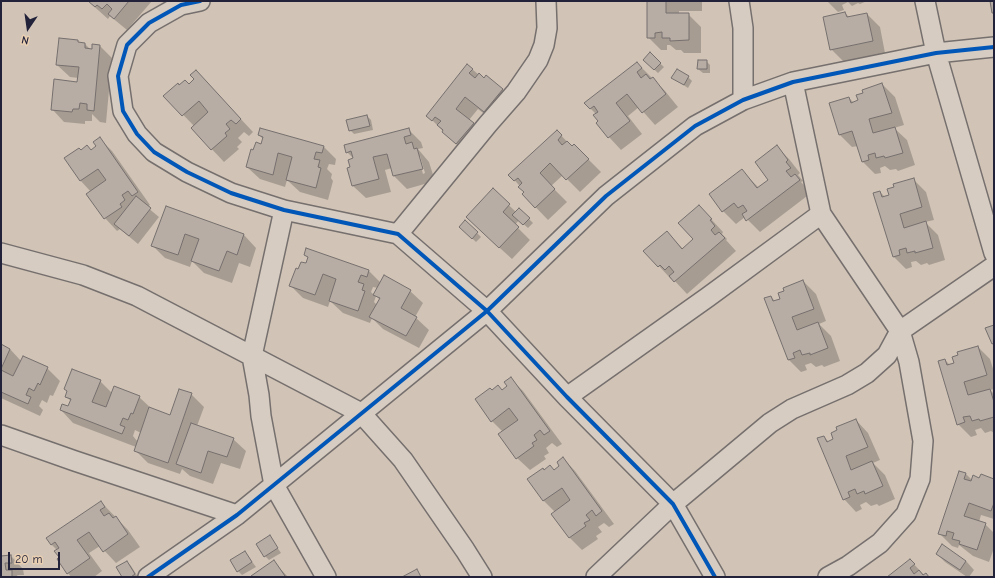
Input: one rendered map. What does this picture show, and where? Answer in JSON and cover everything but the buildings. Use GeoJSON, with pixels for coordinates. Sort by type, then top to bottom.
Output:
{"type":"FeatureCollection","features":[{"type":"Feature","properties":{"kind":"street"},"geometry":{"type":"LineString","coordinates":[[200,1],[181,5],[149,23],[127,45],[118,76],[123,111],[137,134],[154,152],[187,172],[231,193],[284,210],[398,234],[487,312],[672,504],[715,577]]}},
{"type":"Feature","properties":{"kind":"street"},"geometry":{"type":"LineString","coordinates":[[398,234],[516,92],[538,60],[544,45],[547,28],[546,1]]}},
{"type":"Feature","properties":{"kind":"street"},"geometry":{"type":"LineString","coordinates":[[739,1],[743,28],[743,100]]}},
{"type":"Feature","properties":{"kind":"street"},"geometry":{"type":"LineString","coordinates":[[926,1],[936,53],[994,253]]}},
{"type":"Feature","properties":{"kind":"street"},"geometry":{"type":"LineString","coordinates":[[148,577],[237,515],[487,312],[606,196],[694,126],[743,100],[793,82],[936,53],[994,47]]}},
{"type":"Feature","properties":{"kind":"street"},"geometry":{"type":"LineString","coordinates":[[793,82],[821,214],[900,331],[909,362],[923,441],[920,480],[906,514],[880,543],[848,566],[828,577]]}},
{"type":"Feature","properties":{"kind":"street"},"geometry":{"type":"LineString","coordinates":[[284,210],[252,356],[274,485],[326,577]]}},
{"type":"Feature","properties":{"kind":"street"},"geometry":{"type":"LineString","coordinates":[[568,397],[821,214]]}},
{"type":"Feature","properties":{"kind":"street"},"geometry":{"type":"LineString","coordinates":[[1,253],[83,275],[137,296],[361,413],[403,460],[482,577]]}},
{"type":"Feature","properties":{"kind":"street"},"geometry":{"type":"LineString","coordinates":[[596,577],[672,504],[770,424],[792,409],[847,385],[867,373],[887,355],[900,331],[994,266]]}},
{"type":"Feature","properties":{"kind":"street"},"geometry":{"type":"LineString","coordinates":[[1,435],[237,515]]}},
{"type":"Feature","properties":{"kind":"cycle path"},"geometry":{"type":"LineString","coordinates":[[200,1],[181,5],[149,23],[127,45],[118,76],[123,111],[137,134],[154,152],[187,172],[231,193],[284,210],[398,234],[487,311],[567,397],[673,504],[715,577]]}},
{"type":"Feature","properties":{"kind":"cycle path"},"geometry":{"type":"LineString","coordinates":[[148,577],[237,515],[487,311],[606,196],[695,126],[743,100],[793,82],[936,53],[994,47]]}}]}
